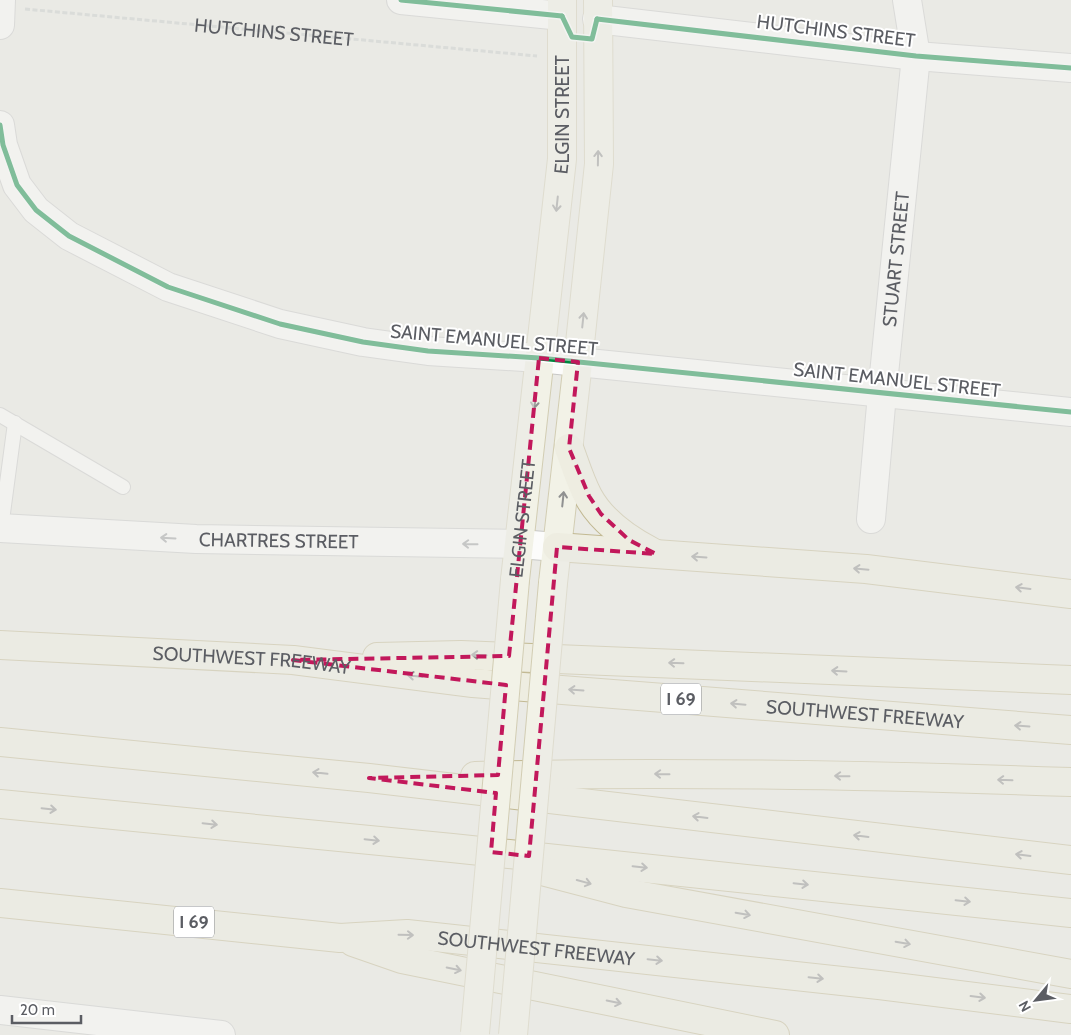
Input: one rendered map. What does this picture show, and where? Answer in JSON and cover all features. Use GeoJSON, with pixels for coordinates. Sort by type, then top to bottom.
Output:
{"type":"FeatureCollection","features":[{"type":"Feature","properties":{"kind":"highway"},"geometry":{"type":"LineString","coordinates":[[568,448],[588,496],[601,514],[629,540],[656,554]]}},
{"type":"Feature","properties":{"kind":"highway"},"geometry":{"type":"LineString","coordinates":[[557,547],[866,569],[1071,594]]}},
{"type":"Feature","properties":{"kind":"highway","name":"SOUTHWEST FREEWAY"},"geometry":{"type":"LineString","coordinates":[[0,645],[293,660],[473,683],[1071,730]]}},
{"type":"Feature","properties":{"kind":"highway"},"geometry":{"type":"LineString","coordinates":[[293,660],[461,655],[1071,680]]}},
{"type":"Feature","properties":{"kind":"highway"},"geometry":{"type":"LineString","coordinates":[[0,742],[369,778],[1071,860]]}},
{"type":"Feature","properties":{"kind":"highway"},"geometry":{"type":"LineString","coordinates":[[369,778],[586,773],[949,778],[1071,782]]}},
{"type":"Feature","properties":{"kind":"highway"},"geometry":{"type":"LineString","coordinates":[[0,804],[452,848],[1071,913]]}},
{"type":"Feature","properties":{"kind":"highway"},"geometry":{"type":"LineString","coordinates":[[452,848],[626,893],[1071,974]]}},
{"type":"Feature","properties":{"kind":"highway","name":"SOUTHWEST FREEWAY"},"geometry":{"type":"LineString","coordinates":[[0,903],[340,938],[407,934],[850,982],[1071,1009]]}},
{"type":"Feature","properties":{"kind":"highway"},"geometry":{"type":"LineString","coordinates":[[340,938],[402,959],[775,1035]]}},
{"type":"Feature","properties":{"kind":"main road","name":"ELGIN STREET"},"geometry":{"type":"LineString","coordinates":[[475,1034],[515,580],[562,158],[562,8]]}},
{"type":"Feature","properties":{"kind":"main road","name":"ELGIN STREET"},"geometry":{"type":"LineString","coordinates":[[513,1035],[553,583],[598,164],[597,10]]}},
{"type":"Feature","properties":{"kind":"street"},"geometry":{"type":"LineString","coordinates":[[401,0],[562,8]]}},
{"type":"Feature","properties":{"kind":"street","name":"STUART STREET"},"geometry":{"type":"LineString","coordinates":[[871,519],[916,56],[907,0]]}},
{"type":"Feature","properties":{"kind":"street","name":"HUTCHINS STREET"},"geometry":{"type":"LineString","coordinates":[[597,10],[916,56],[1071,68]]}},
{"type":"Feature","properties":{"kind":"street","name":"SAINT EMANUEL STREET"},"geometry":{"type":"LineString","coordinates":[[0,125],[3,146],[17,184],[36,210],[69,236],[168,287],[280,324],[363,342],[428,351],[539,358],[1071,412]]}},
{"type":"Feature","properties":{"kind":"street","name":"CHARTRES STREET"},"geometry":{"type":"LineString","coordinates":[[0,528],[196,540],[519,544],[557,547]]}},
{"type":"Feature","properties":{"kind":"street"},"geometry":{"type":"LineString","coordinates":[[0,1010],[221,1035]]}},
{"type":"Feature","properties":{"kind":"lane"},"geometry":{"type":"LineString","coordinates":[[0,415],[123,487]]}},
{"type":"Feature","properties":{"kind":"lane"},"geometry":{"type":"LineString","coordinates":[[0,528],[14,423]]}},
{"type":"Feature","properties":{"kind":"highlighted area"},"geometry":{"type":"Polygon","coordinates":[[[539,358],[578,362],[569,448],[589,496],[601,514],[629,540],[656,554],[557,547],[529,856],[491,852],[496,793],[369,778],[498,775],[506,685],[293,660],[509,656],[539,358]]]}},
{"type":"Feature","properties":{"kind":"cycle path"},"geometry":{"type":"LineString","coordinates":[[401,0],[562,16]]}},
{"type":"Feature","properties":{"kind":"cycle path"},"geometry":{"type":"LineString","coordinates":[[562,16],[572,37],[592,39],[597,19]]}},
{"type":"Feature","properties":{"kind":"cycle path"},"geometry":{"type":"LineString","coordinates":[[597,19],[916,56],[1071,68]]}},
{"type":"Feature","properties":{"kind":"cycle path"},"geometry":{"type":"LineString","coordinates":[[0,125],[3,145],[17,185],[36,210],[69,236],[168,287],[280,324],[363,342],[428,351],[539,358],[1071,412]]}}]}
